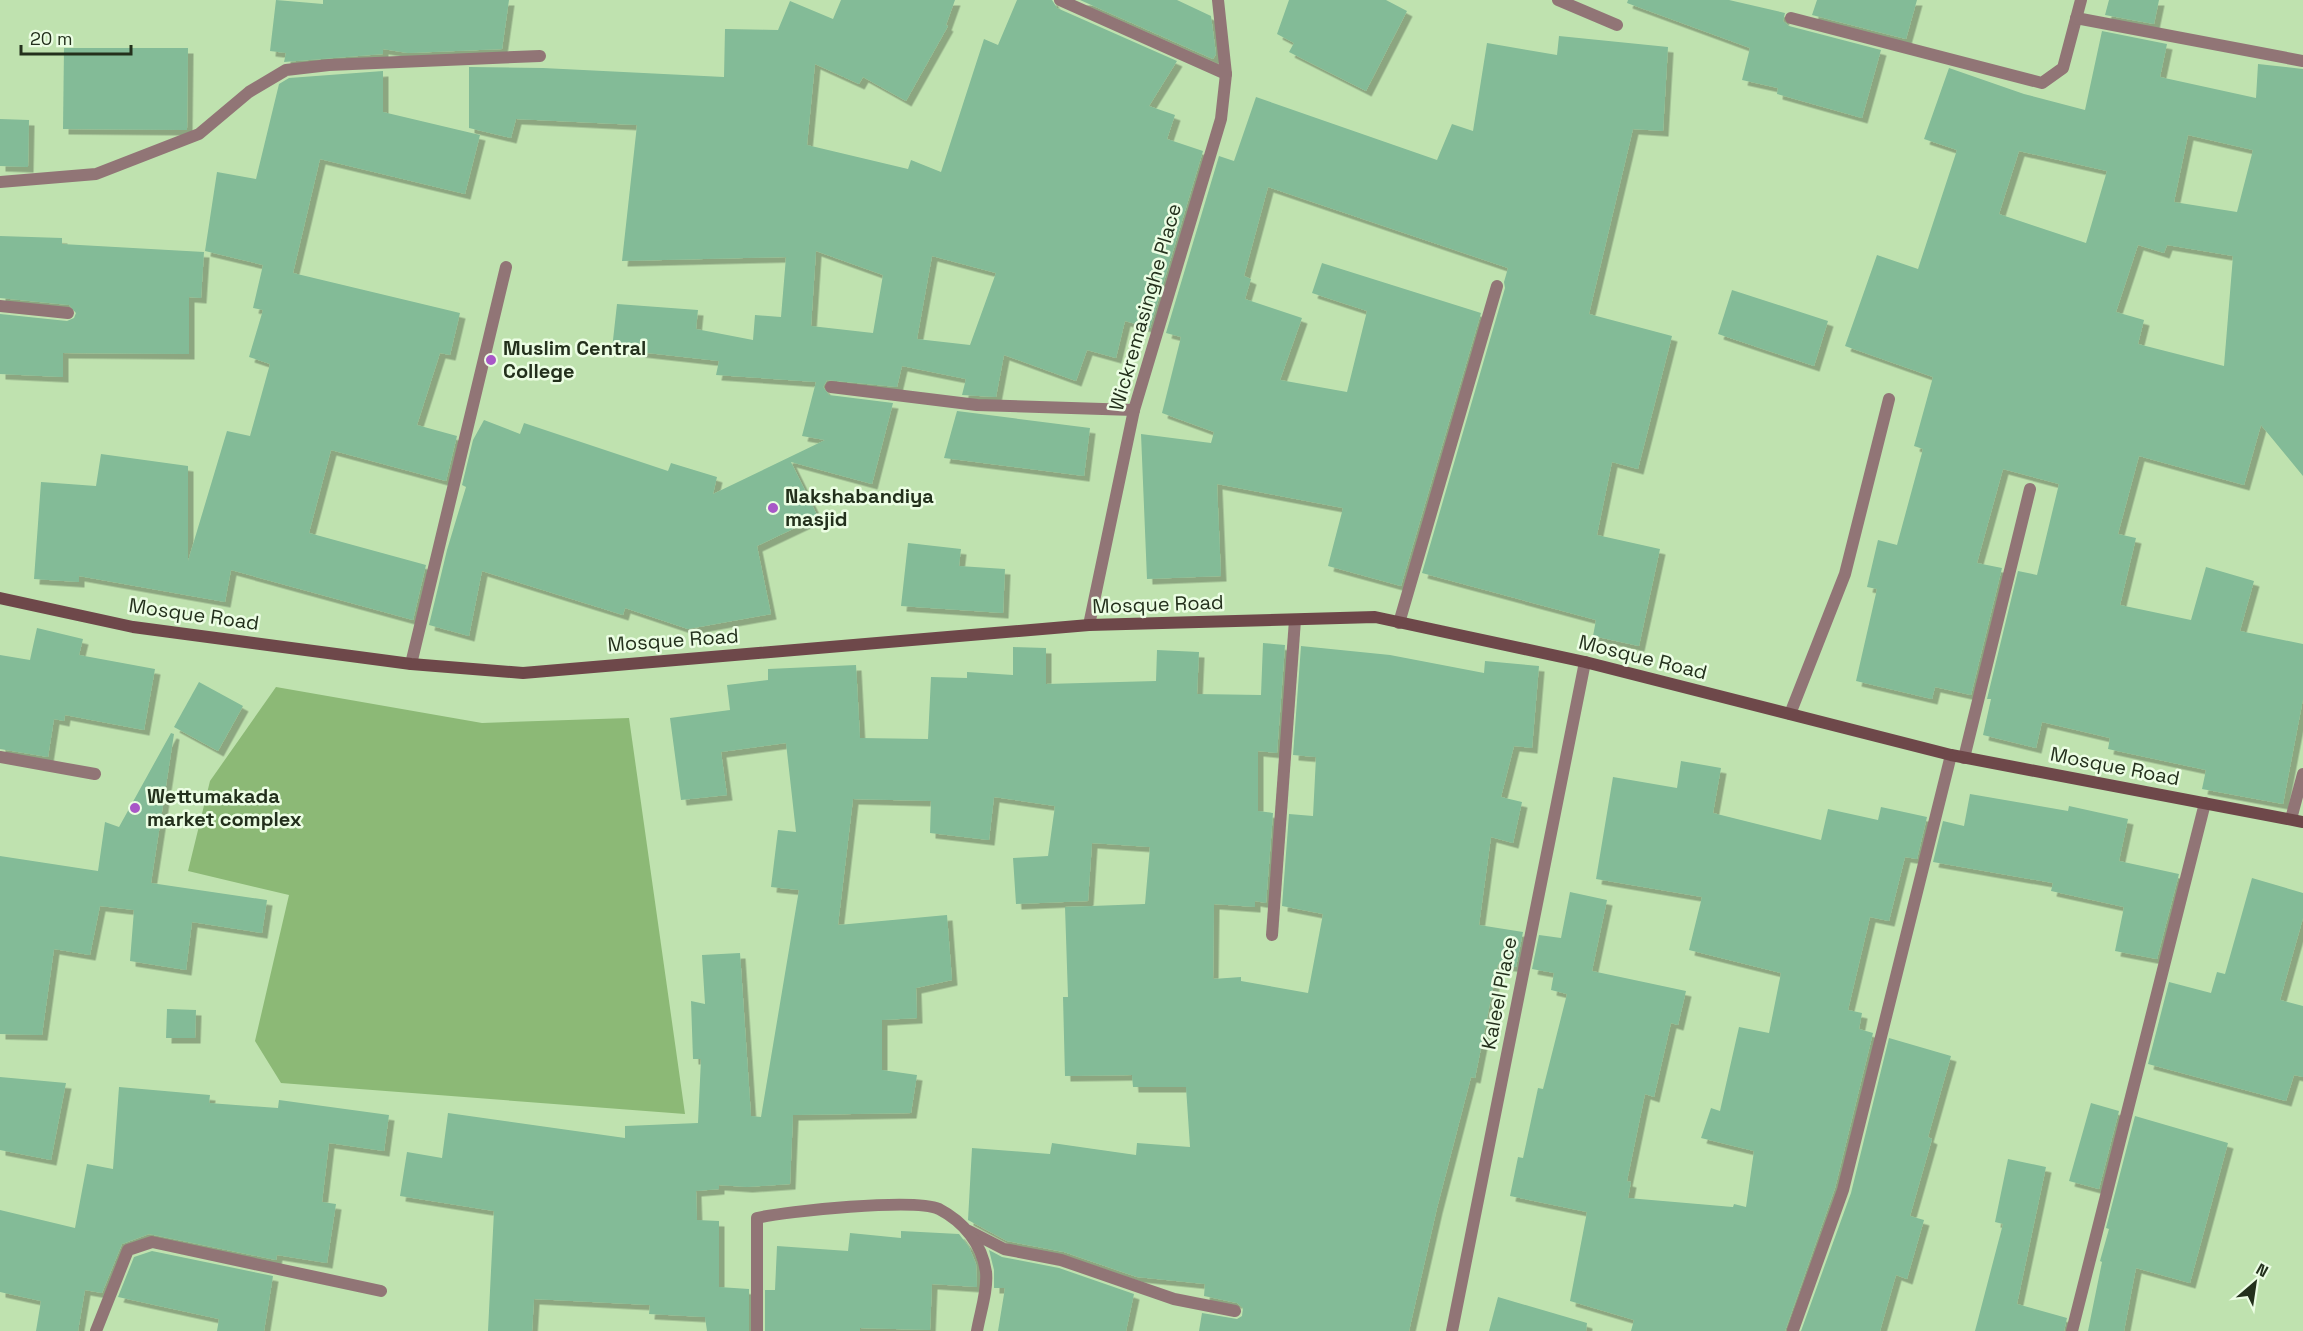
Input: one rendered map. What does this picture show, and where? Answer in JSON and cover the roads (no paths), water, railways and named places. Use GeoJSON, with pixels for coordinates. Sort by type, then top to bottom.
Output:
{"type":"FeatureCollection","features":[{"type":"Feature","properties":{"kind":"street"},"geometry":{"type":"LineString","coordinates":[[1060,0],[1226,74]]}},
{"type":"Feature","properties":{"kind":"street","name":"Wickremasinghe Place"},"geometry":{"type":"LineString","coordinates":[[1089,625],[1134,410],[1221,119],[1226,74],[1218,0]]}},
{"type":"Feature","properties":{"kind":"street"},"geometry":{"type":"LineString","coordinates":[[1558,0],[1617,25]]}},
{"type":"Feature","properties":{"kind":"street"},"geometry":{"type":"LineString","coordinates":[[1791,18],[2042,83],[2063,68],[2081,0]]}},
{"type":"Feature","properties":{"kind":"street"},"geometry":{"type":"LineString","coordinates":[[2076,18],[2303,61]]}},
{"type":"Feature","properties":{"kind":"street"},"geometry":{"type":"LineString","coordinates":[[0,182],[96,174],[199,134],[249,92],[286,70],[329,65],[540,56]]}},
{"type":"Feature","properties":{"kind":"street"},"geometry":{"type":"LineString","coordinates":[[411,664],[506,267]]}},
{"type":"Feature","properties":{"kind":"street"},"geometry":{"type":"LineString","coordinates":[[1400,623],[1497,286]]}},
{"type":"Feature","properties":{"kind":"street"},"geometry":{"type":"LineString","coordinates":[[0,306],[68,313]]}},
{"type":"Feature","properties":{"kind":"street"},"geometry":{"type":"LineString","coordinates":[[831,387],[977,405],[1134,410]]}},
{"type":"Feature","properties":{"kind":"street"},"geometry":{"type":"LineString","coordinates":[[1791,714],[1845,574],[1889,399]]}},
{"type":"Feature","properties":{"kind":"street"},"geometry":{"type":"LineString","coordinates":[[1964,758],[2030,489]]}},
{"type":"Feature","properties":{"kind":"street","name":"Mosque Road"},"geometry":{"type":"LineString","coordinates":[[0,598],[134,627],[411,664],[523,673],[1089,625],[1375,618],[1585,662],[1964,758],[2297,821]]}},
{"type":"Feature","properties":{"kind":"street"},"geometry":{"type":"LineString","coordinates":[[1272,934],[1295,620]]}},
{"type":"Feature","properties":{"kind":"street","name":"Kaleel Place"},"geometry":{"type":"LineString","coordinates":[[1452,1331],[1585,662]]}},
{"type":"Feature","properties":{"kind":"street"},"geometry":{"type":"LineString","coordinates":[[1793,1330],[1843,1190],[1951,755]]}},
{"type":"Feature","properties":{"kind":"street"},"geometry":{"type":"LineString","coordinates":[[0,758],[95,774]]}},
{"type":"Feature","properties":{"kind":"street"},"geometry":{"type":"LineString","coordinates":[[2297,821],[2303,774]]}},
{"type":"Feature","properties":{"kind":"street"},"geometry":{"type":"LineString","coordinates":[[2072,1331],[2205,803]]}},
{"type":"Feature","properties":{"kind":"street"},"geometry":{"type":"LineString","coordinates":[[757,1331],[757,1218],[783,1212],[912,1205],[938,1208],[968,1230],[1004,1250],[1061,1260],[1174,1299],[1235,1311]]}},
{"type":"Feature","properties":{"kind":"street"},"geometry":{"type":"LineString","coordinates":[[968,1230],[980,1248],[986,1274],[977,1331]]}},
{"type":"Feature","properties":{"kind":"street"},"geometry":{"type":"LineString","coordinates":[[96,1331],[128,1250],[152,1242],[381,1291]]}},
{"type":"Feature","properties":{"kind":"place","name":"Muslim Central College"},"geometry":{"type":"Point","coordinates":[491,360]}},
{"type":"Feature","properties":{"kind":"place","name":"Nakshabandiya masjid"},"geometry":{"type":"Point","coordinates":[773,508]}},
{"type":"Feature","properties":{"kind":"place","name":"Wettumakada market complex"},"geometry":{"type":"Point","coordinates":[135,808]}}]}
